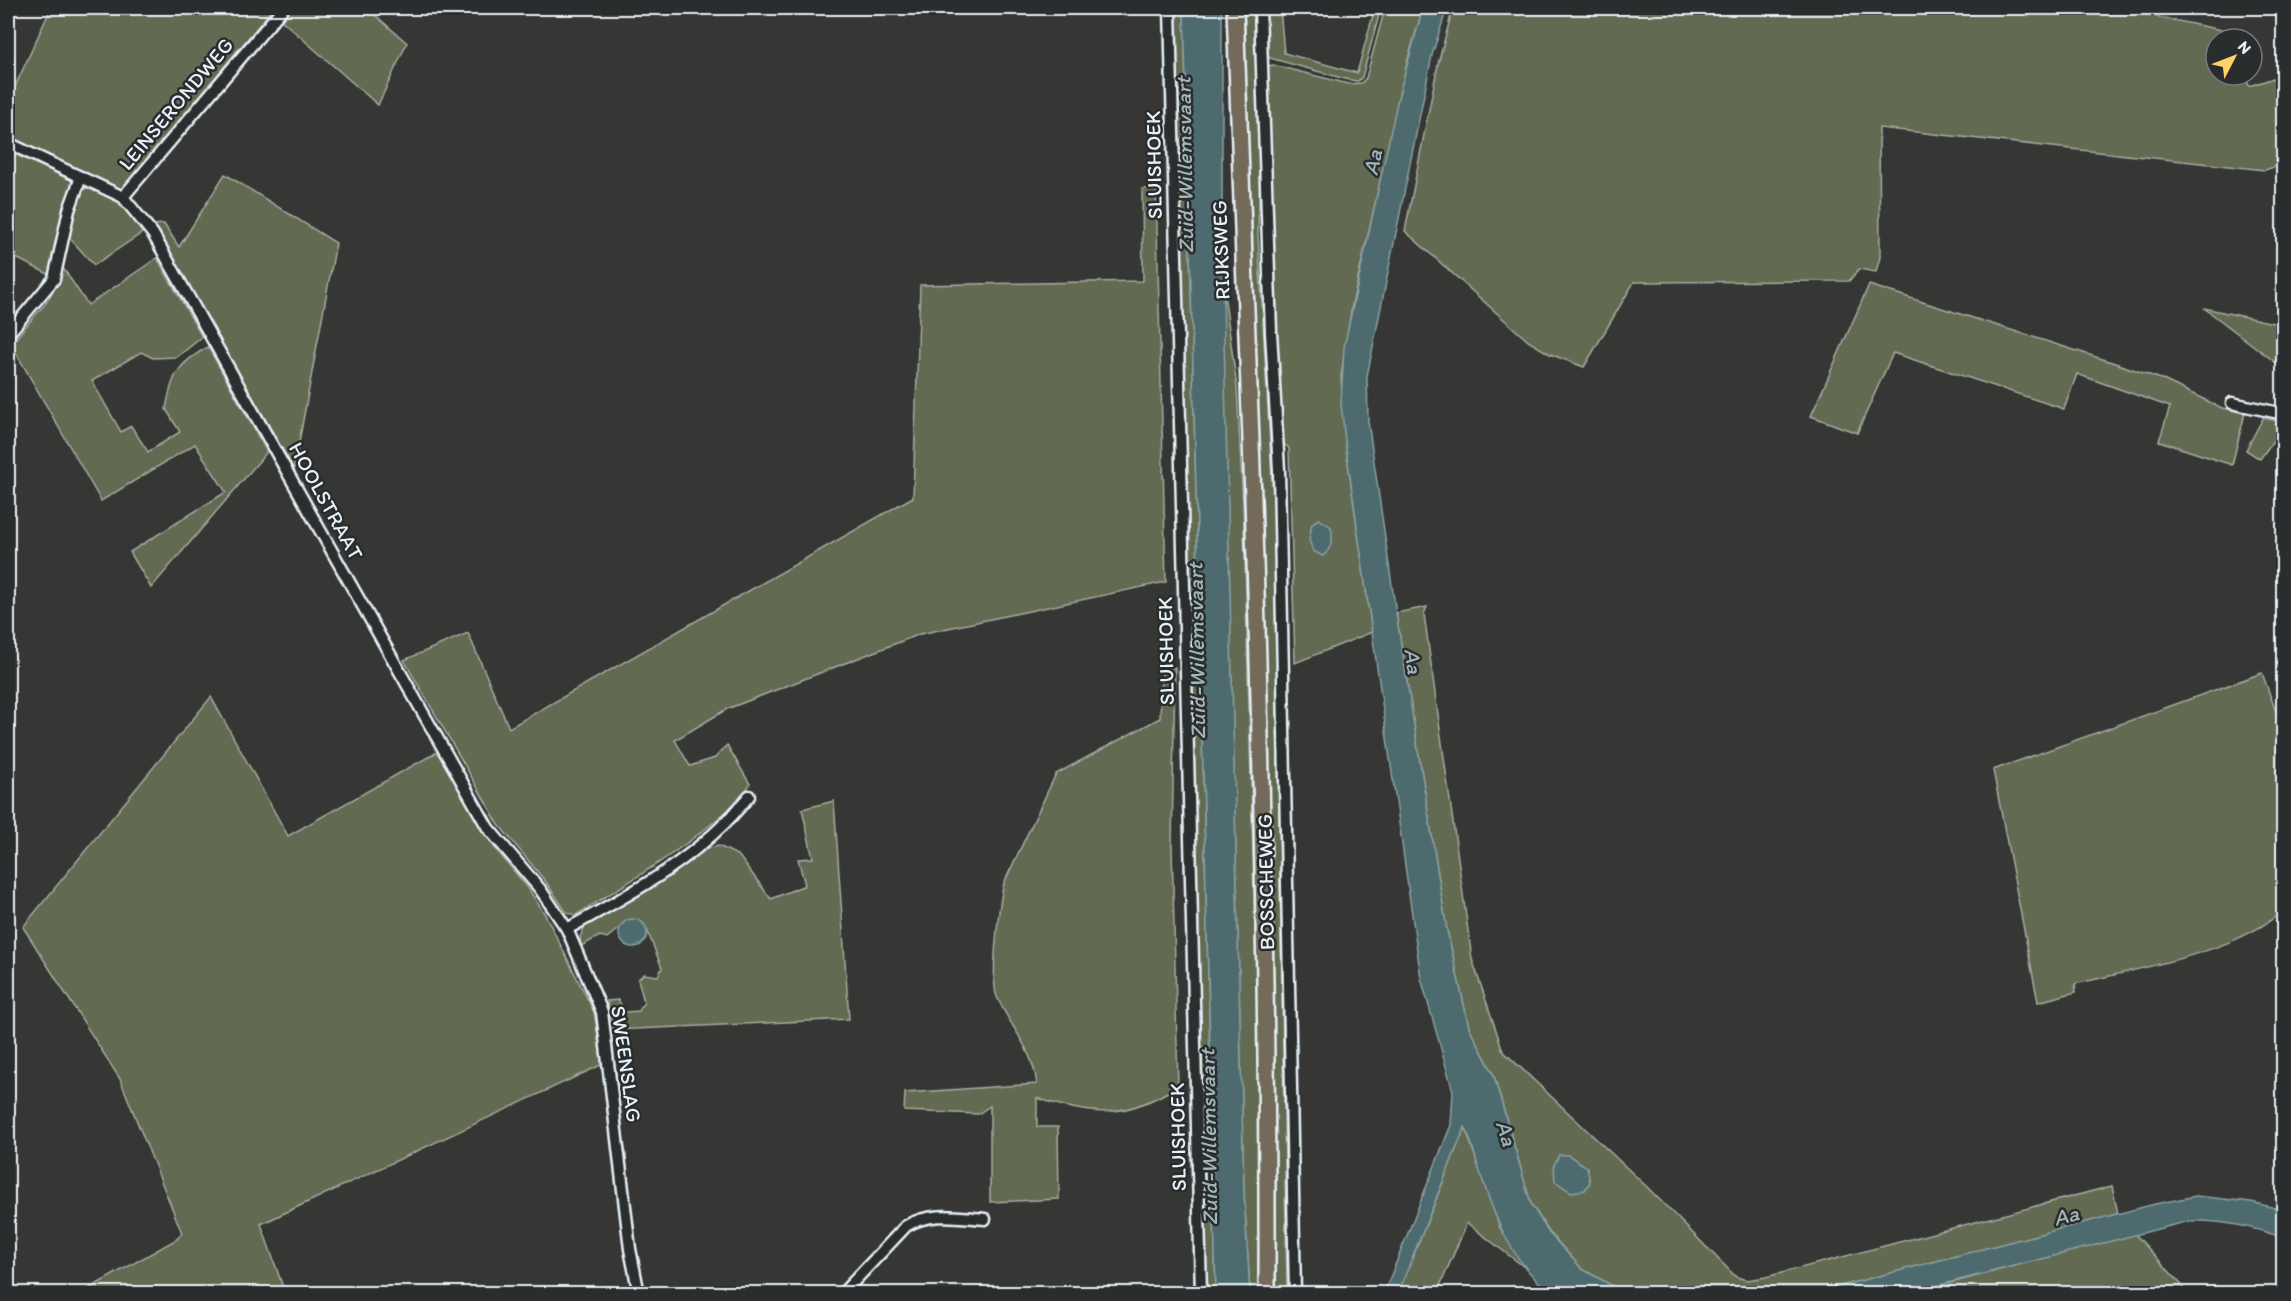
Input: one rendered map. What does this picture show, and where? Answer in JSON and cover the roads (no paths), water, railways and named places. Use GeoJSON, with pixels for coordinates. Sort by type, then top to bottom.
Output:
{"type":"FeatureCollection","features":[{"type":"Feature","properties":{"kind":"main road","name":"RIJKSWEG"},"geometry":{"type":"LineString","coordinates":[[1235,8],[1241,237],[1252,492]]}},
{"type":"Feature","properties":{"kind":"main road","name":"BOSSCHEWEG"},"geometry":{"type":"LineString","coordinates":[[1252,492],[1268,1049],[1267,1293]]}},
{"type":"Feature","properties":{"kind":"street","name":"LEINSERONDWEG"},"geometry":{"type":"LineString","coordinates":[[123,197],[283,8]]}},
{"type":"Feature","properties":{"kind":"street","name":"SLUISHOEK"},"geometry":{"type":"LineString","coordinates":[[1170,8],[1201,1293]]}},
{"type":"Feature","properties":{"kind":"street","name":"BOSSCHEWEG"},"geometry":{"type":"LineString","coordinates":[[1260,8],[1271,332],[1279,470],[1295,1293]]}},
{"type":"Feature","properties":{"kind":"street","name":"HOOLSTRAAT"},"geometry":{"type":"LineString","coordinates":[[8,142],[123,197],[153,234],[488,828],[540,889],[567,929]]}},
{"type":"Feature","properties":{"kind":"street"},"geometry":{"type":"LineString","coordinates":[[8,334],[54,279],[69,210],[81,177]]}},
{"type":"Feature","properties":{"kind":"street"},"geometry":{"type":"LineString","coordinates":[[2232,403],[2283,414]]}},
{"type":"Feature","properties":{"kind":"street"},"geometry":{"type":"LineString","coordinates":[[567,929],[642,888],[715,834],[749,796]]}},
{"type":"Feature","properties":{"kind":"street","name":"SWEENSLAG"},"geometry":{"type":"LineString","coordinates":[[567,929],[602,1012],[630,1249],[639,1293]]}},
{"type":"Feature","properties":{"kind":"street"},"geometry":{"type":"LineString","coordinates":[[842,1293],[906,1226],[917,1220],[932,1215],[985,1219]]}},
{"type":"Feature","properties":{"kind":"water"},"geometry":{"type":"Polygon","coordinates":[[[1184,8],[1222,8],[1222,252],[1244,1193],[1250,1293],[1216,1293],[1184,8]]]}},
{"type":"Feature","properties":{"kind":"water","name":"Aa"},"geometry":{"type":"Polygon","coordinates":[[[1423,8],[1447,8],[1432,55],[1367,376],[1368,421],[1396,613],[1447,930],[1469,1027],[1493,1073],[1531,1204],[1549,1233],[1582,1269],[1625,1293],[1551,1293],[1537,1280],[1514,1251],[1497,1219],[1465,1127],[1398,1293],[1384,1293],[1451,1125],[1453,1091],[1421,978],[1341,403],[1344,347],[1398,98],[1423,8]]]}},
{"type":"Feature","properties":{"kind":"water"},"geometry":{"type":"Polygon","coordinates":[[[1319,519],[1331,527],[1332,531],[1330,546],[1323,556],[1313,551],[1309,540],[1312,523],[1319,519]]]}},
{"type":"Feature","properties":{"kind":"water"},"geometry":{"type":"Polygon","coordinates":[[[633,919],[643,923],[647,933],[643,943],[633,947],[623,943],[619,933],[623,923],[633,919]]]}},
{"type":"Feature","properties":{"kind":"water"},"geometry":{"type":"Polygon","coordinates":[[[1559,1155],[1568,1155],[1587,1167],[1590,1182],[1585,1190],[1571,1192],[1555,1181],[1554,1165],[1559,1155]]]}},
{"type":"Feature","properties":{"kind":"water"},"geometry":{"type":"Polygon","coordinates":[[[2196,1196],[2251,1202],[2283,1210],[2283,1238],[2237,1225],[2189,1221],[1909,1293],[1814,1293],[2155,1204],[2196,1196]]]}},
{"type":"Feature","properties":{"kind":"water label","name":"Zuid-Willemsvaart"},"geometry":{"type":"Point","coordinates":[1184,165]}},
{"type":"Feature","properties":{"kind":"water label","name":"Zuid-Willemsvaart"},"geometry":{"type":"Point","coordinates":[1196,651]}},
{"type":"Feature","properties":{"kind":"water label","name":"Zuid-Willemsvaart"},"geometry":{"type":"Point","coordinates":[1208,1137]}}]}
